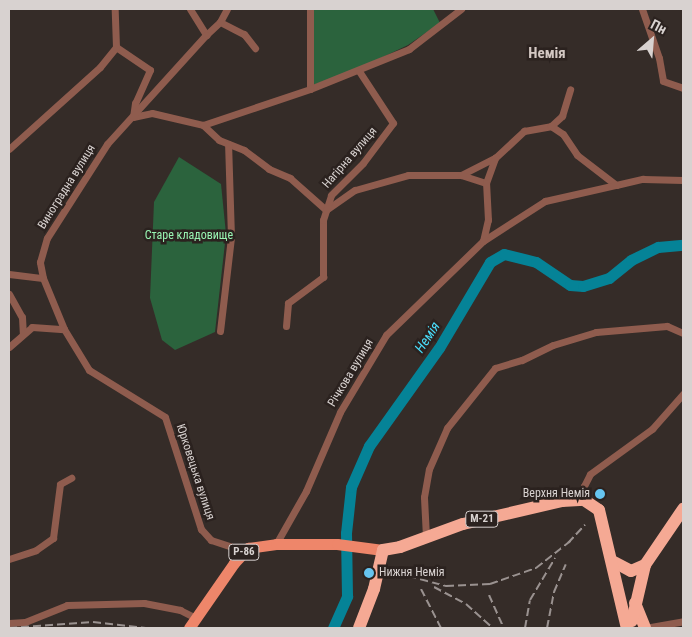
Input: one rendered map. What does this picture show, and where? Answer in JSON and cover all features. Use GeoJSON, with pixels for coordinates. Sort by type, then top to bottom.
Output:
{"type":"FeatureCollection","features":[{"type":"Feature","properties":{"kind":"highway","name":"М-21"},"geometry":{"type":"LineString","coordinates":[[384,550],[488,518],[584,500]]}},
{"type":"Feature","properties":{"kind":"highway"},"geometry":{"type":"LineString","coordinates":[[584,500],[599,510],[614,562],[621,601],[636,621]]}},
{"type":"Feature","properties":{"kind":"highway"},"geometry":{"type":"LineString","coordinates":[[636,621],[645,565],[683,510]]}},
{"type":"Feature","properties":{"kind":"highway"},"geometry":{"type":"LineString","coordinates":[[358,628],[374,589],[384,550]]}},
{"type":"Feature","properties":{"kind":"highway"},"geometry":{"type":"LineString","coordinates":[[614,562],[631,571],[645,565]]}},
{"type":"Feature","properties":{"kind":"main road","name":"Р-86"},"geometry":{"type":"LineString","coordinates":[[189,628],[248,548],[276,544],[337,544],[384,550]]}},
{"type":"Feature","properties":{"kind":"street"},"geometry":{"type":"LineString","coordinates":[[9,149],[100,68],[116,47],[115,9]]}},
{"type":"Feature","properties":{"kind":"street"},"geometry":{"type":"LineString","coordinates":[[190,9],[206,35]]}},
{"type":"Feature","properties":{"kind":"street","name":"Виноградна вулиця"},"geometry":{"type":"LineString","coordinates":[[42,278],[40,262],[48,238],[107,144],[220,22],[227,9]]}},
{"type":"Feature","properties":{"kind":"street"},"geometry":{"type":"LineString","coordinates":[[310,9],[310,89]]}},
{"type":"Feature","properties":{"kind":"street"},"geometry":{"type":"LineString","coordinates":[[133,117],[152,114],[203,126],[359,71],[409,49],[461,9]]}},
{"type":"Feature","properties":{"kind":"street"},"geometry":{"type":"LineString","coordinates":[[642,9],[659,58],[663,81],[683,88]]}},
{"type":"Feature","properties":{"kind":"street"},"geometry":{"type":"LineString","coordinates":[[220,22],[244,34],[255,48]]}},
{"type":"Feature","properties":{"kind":"street","name":"Виноградна вулиця"},"geometry":{"type":"LineString","coordinates":[[116,47],[150,70],[135,102],[133,117]]}},
{"type":"Feature","properties":{"kind":"street","name":"Нагірна вулиця"},"geometry":{"type":"LineString","coordinates":[[286,326],[288,303],[323,276],[321,246],[326,210],[331,195],[363,163],[393,123],[359,71]]}},
{"type":"Feature","properties":{"kind":"street"},"geometry":{"type":"LineString","coordinates":[[570,89],[562,116],[551,126],[564,134],[577,155],[616,185]]}},
{"type":"Feature","properties":{"kind":"street","name":"Нагірна вулиця"},"geometry":{"type":"LineString","coordinates":[[203,126],[228,144],[244,150],[269,170],[290,178],[326,210]]}},
{"type":"Feature","properties":{"kind":"street","name":"Нагірна вулиця"},"geometry":{"type":"LineString","coordinates":[[326,210],[355,190],[408,175],[461,175],[495,158],[524,131],[551,126]]}},
{"type":"Feature","properties":{"kind":"street"},"geometry":{"type":"LineString","coordinates":[[220,331],[231,237],[228,144]]}},
{"type":"Feature","properties":{"kind":"street"},"geometry":{"type":"LineString","coordinates":[[483,241],[488,220],[486,183],[495,158]]}},
{"type":"Feature","properties":{"kind":"street"},"geometry":{"type":"LineString","coordinates":[[461,175],[486,183]]}},
{"type":"Feature","properties":{"kind":"street","name":"Річкова вулиця"},"geometry":{"type":"LineString","coordinates":[[276,544],[306,491],[340,412],[386,335],[483,241],[545,201],[643,179],[683,180]]}},
{"type":"Feature","properties":{"kind":"street"},"geometry":{"type":"LineString","coordinates":[[9,274],[42,278]]}},
{"type":"Feature","properties":{"kind":"street","name":"Юрковецька вулиця"},"geometry":{"type":"LineString","coordinates":[[42,278],[64,329],[89,370],[165,417],[201,529],[211,540],[232,547],[248,548]]}},
{"type":"Feature","properties":{"kind":"street"},"geometry":{"type":"LineString","coordinates":[[9,294],[22,317],[23,334]]}},
{"type":"Feature","properties":{"kind":"street"},"geometry":{"type":"LineString","coordinates":[[426,537],[424,497],[429,469],[447,428],[495,368],[522,360],[553,345],[596,332],[667,326],[683,333]]}},
{"type":"Feature","properties":{"kind":"street"},"geometry":{"type":"LineString","coordinates":[[9,347],[32,327],[64,329]]}},
{"type":"Feature","properties":{"kind":"street"},"geometry":{"type":"LineString","coordinates":[[584,500],[584,486],[590,474],[652,429],[683,394]]}},
{"type":"Feature","properties":{"kind":"street"},"geometry":{"type":"LineString","coordinates":[[9,559],[36,550],[53,538],[60,484],[71,478]]}},
{"type":"Feature","properties":{"kind":"street"},"geometry":{"type":"LineString","coordinates":[[9,623],[25,622],[67,605],[144,603],[180,610],[196,618]]}},
{"type":"Feature","properties":{"kind":"street"},"geometry":{"type":"LineString","coordinates":[[636,621],[683,621]]}},
{"type":"Feature","properties":{"kind":"green space"},"geometry":{"type":"Polygon","coordinates":[[[314,9],[433,9],[440,23],[408,45],[362,67],[313,85],[314,9]]]}},
{"type":"Feature","properties":{"kind":"green space","name":"Старе кладовище"},"geometry":{"type":"Polygon","coordinates":[[[179,157],[221,184],[226,234],[215,332],[175,350],[162,340],[150,298],[154,202],[179,157]]]}},
{"type":"Feature","properties":{"kind":"waterway","name":"Немія"},"geometry":{"type":"LineString","coordinates":[[333,628],[347,596],[346,533],[351,487],[369,446],[439,348],[490,262],[504,254],[536,262],[570,285],[583,286],[609,278],[631,260],[658,247],[683,245]]}},
{"type":"Feature","properties":{"kind":"railway"},"geometry":{"type":"LineString","coordinates":[[568,543],[585,525]]}},
{"type":"Feature","properties":{"kind":"railway"},"geometry":{"type":"LineString","coordinates":[[397,573],[446,586],[490,584],[536,568],[573,539]]}},
{"type":"Feature","properties":{"kind":"railway"},"geometry":{"type":"LineString","coordinates":[[525,628],[530,600],[555,558]]}},
{"type":"Feature","properties":{"kind":"railway"},"geometry":{"type":"LineString","coordinates":[[547,628],[554,592],[566,564]]}},
{"type":"Feature","properties":{"kind":"railway"},"geometry":{"type":"LineString","coordinates":[[434,587],[466,604],[493,628]]}},
{"type":"Feature","properties":{"kind":"railway"},"geometry":{"type":"LineString","coordinates":[[421,589],[441,628]]}},
{"type":"Feature","properties":{"kind":"railway"},"geometry":{"type":"LineString","coordinates":[[489,595],[504,628]]}},
{"type":"Feature","properties":{"kind":"railway"},"geometry":{"type":"LineString","coordinates":[[9,628],[93,622],[146,628]]}},
{"type":"Feature","properties":{"kind":"place","name":"Верхня Немія"},"geometry":{"type":"Point","coordinates":[600,494]}},
{"type":"Feature","properties":{"kind":"place","name":"Нижня Немія"},"geometry":{"type":"Point","coordinates":[369,573]}},
{"type":"Feature","properties":{"kind":"district","name":"Немія"},"geometry":{"type":"Point","coordinates":[547,54]}}]}
